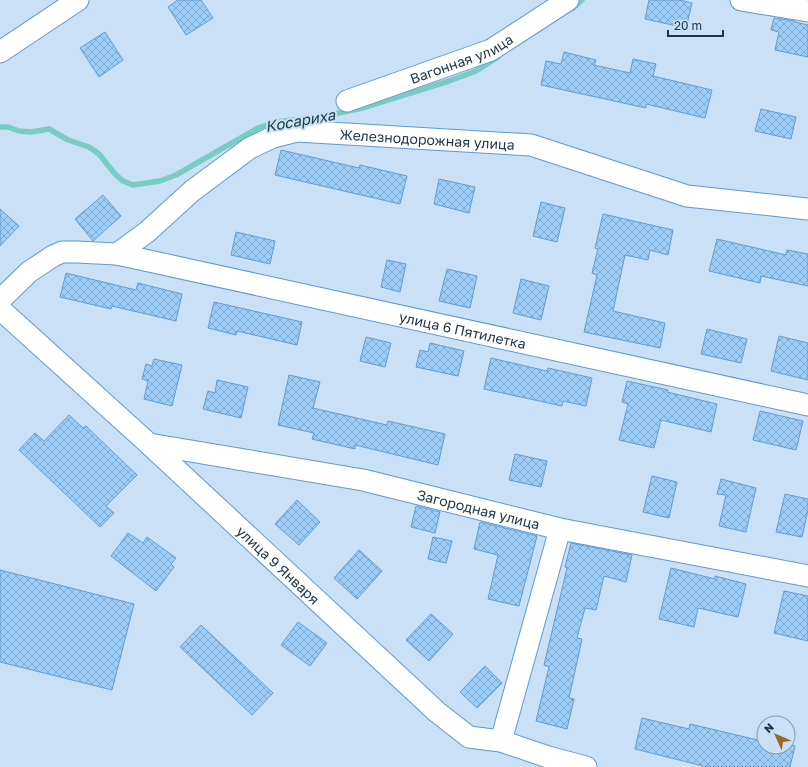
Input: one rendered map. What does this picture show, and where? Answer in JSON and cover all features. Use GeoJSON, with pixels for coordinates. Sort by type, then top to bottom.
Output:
{"type":"FeatureCollection","features":[{"type":"Feature","properties":{"kind":"street"},"geometry":{"type":"LineString","coordinates":[[0,52],[78,0]]}},
{"type":"Feature","properties":{"kind":"street","name":"Вагонная улица"},"geometry":{"type":"LineString","coordinates":[[347,101],[491,50],[568,0]]}},
{"type":"Feature","properties":{"kind":"street"},"geometry":{"type":"LineString","coordinates":[[741,0],[808,11]]}},
{"type":"Feature","properties":{"kind":"street","name":"Железнодорожная улица"},"geometry":{"type":"LineString","coordinates":[[117,254],[147,232],[192,191],[250,148],[273,136],[297,131],[531,145],[688,196],[808,209]]}},
{"type":"Feature","properties":{"kind":"street"},"geometry":{"type":"LineString","coordinates":[[0,300],[29,272],[53,256],[62,252],[117,254]]}},
{"type":"Feature","properties":{"kind":"street","name":"улица 6 Пятилетка"},"geometry":{"type":"LineString","coordinates":[[117,254],[808,405]]}},
{"type":"Feature","properties":{"kind":"street","name":"улица 9 Января"},"geometry":{"type":"LineString","coordinates":[[0,309],[149,444],[437,712],[469,737],[501,741],[548,757],[586,767]]}},
{"type":"Feature","properties":{"kind":"street","name":"Загородная улица"},"geometry":{"type":"LineString","coordinates":[[149,444],[363,480],[560,529],[808,576]]}},
{"type":"Feature","properties":{"kind":"street"},"geometry":{"type":"LineString","coordinates":[[501,741],[560,529]]}},
{"type":"Feature","properties":{"kind":"building"},"geometry":{"type":"Polygon","coordinates":[[[178,0],[201,0],[213,18],[186,35],[168,7],[178,0]]]}},
{"type":"Feature","properties":{"kind":"building"},"geometry":{"type":"Polygon","coordinates":[[[649,0],[680,0],[692,3],[686,28],[645,19],[649,0]]]}},
{"type":"Feature","properties":{"kind":"building"},"geometry":{"type":"Polygon","coordinates":[[[774,18],[795,21],[808,25],[808,57],[775,50],[779,32],[771,30],[774,18]]]}},
{"type":"Feature","properties":{"kind":"building"},"geometry":{"type":"Polygon","coordinates":[[[105,32],[123,60],[99,77],[80,48],[105,32]]]}},
{"type":"Feature","properties":{"kind":"building"},"geometry":{"type":"Polygon","coordinates":[[[564,52],[596,60],[594,65],[630,73],[633,59],[656,64],[653,76],[712,90],[705,118],[646,104],[646,108],[541,85],[546,61],[561,64],[564,52]]]}},
{"type":"Feature","properties":{"kind":"building"},"geometry":{"type":"Polygon","coordinates":[[[761,109],[796,117],[791,139],[755,131],[761,109]]]}},
{"type":"Feature","properties":{"kind":"building"},"geometry":{"type":"Polygon","coordinates":[[[281,150],[359,168],[360,165],[407,176],[400,204],[275,175],[281,150]]]}},
{"type":"Feature","properties":{"kind":"building"},"geometry":{"type":"Polygon","coordinates":[[[439,179],[475,187],[469,213],[434,204],[439,179]]]}},
{"type":"Feature","properties":{"kind":"building"},"geometry":{"type":"Polygon","coordinates":[[[103,195],[121,216],[93,241],[75,219],[103,195]]]}},
{"type":"Feature","properties":{"kind":"building"},"geometry":{"type":"Polygon","coordinates":[[[541,202],[565,208],[557,242],[533,236],[541,202]]]}},
{"type":"Feature","properties":{"kind":"building"},"geometry":{"type":"Polygon","coordinates":[[[0,209],[19,226],[0,246],[0,209]]]}},
{"type":"Feature","properties":{"kind":"building"},"geometry":{"type":"Polygon","coordinates":[[[603,214],[673,230],[668,255],[650,250],[648,260],[625,255],[613,311],[665,323],[660,348],[584,332],[597,275],[592,273],[598,249],[595,248],[603,214]]]}},
{"type":"Feature","properties":{"kind":"building"},"geometry":{"type":"Polygon","coordinates":[[[236,232],[275,241],[270,264],[231,255],[236,232]]]}},
{"type":"Feature","properties":{"kind":"building"},"geometry":{"type":"Polygon","coordinates":[[[717,239],[786,255],[787,250],[808,254],[808,286],[761,276],[760,283],[709,271],[717,239]]]}},
{"type":"Feature","properties":{"kind":"building"},"geometry":{"type":"Polygon","coordinates":[[[387,260],[406,264],[400,292],[381,287],[387,260]]]}},
{"type":"Feature","properties":{"kind":"building"},"geometry":{"type":"Polygon","coordinates":[[[447,269],[477,276],[470,308],[439,301],[447,269]]]}},
{"type":"Feature","properties":{"kind":"building"},"geometry":{"type":"Polygon","coordinates":[[[66,273],[136,290],[138,283],[182,294],[176,321],[112,306],[111,309],[60,297],[66,273]]]}},
{"type":"Feature","properties":{"kind":"building"},"geometry":{"type":"Polygon","coordinates":[[[521,279],[549,286],[541,320],[513,313],[521,279]]]}},
{"type":"Feature","properties":{"kind":"building"},"geometry":{"type":"Polygon","coordinates":[[[214,302],[302,322],[297,345],[237,331],[236,335],[208,328],[214,302]]]}},
{"type":"Feature","properties":{"kind":"building"},"geometry":{"type":"Polygon","coordinates":[[[707,329],[747,339],[741,363],[701,354],[707,329]]]}},
{"type":"Feature","properties":{"kind":"building"},"geometry":{"type":"Polygon","coordinates":[[[779,336],[808,343],[808,380],[771,371],[779,336]]]}},
{"type":"Feature","properties":{"kind":"building"},"geometry":{"type":"Polygon","coordinates":[[[366,337],[391,343],[385,367],[360,361],[366,337]]]}},
{"type":"Feature","properties":{"kind":"building"},"geometry":{"type":"Polygon","coordinates":[[[430,343],[464,351],[458,376],[416,367],[420,350],[428,352],[430,343]]]}},
{"type":"Feature","properties":{"kind":"building"},"geometry":{"type":"Polygon","coordinates":[[[491,358],[547,371],[548,368],[592,378],[586,406],[563,401],[562,406],[484,389],[491,358]]]}},
{"type":"Feature","properties":{"kind":"building"},"geometry":{"type":"Polygon","coordinates":[[[154,359],[182,365],[172,406],[144,399],[148,381],[142,379],[146,364],[152,366],[154,359]]]}},
{"type":"Feature","properties":{"kind":"building"},"geometry":{"type":"Polygon","coordinates":[[[289,375],[320,382],[313,408],[387,425],[388,421],[445,434],[438,465],[355,445],[355,449],[312,439],[314,433],[278,425],[289,375]]]}},
{"type":"Feature","properties":{"kind":"building"},"geometry":{"type":"Polygon","coordinates":[[[217,380],[248,387],[241,418],[203,409],[208,391],[215,393],[217,380]]]}},
{"type":"Feature","properties":{"kind":"building"},"geometry":{"type":"Polygon","coordinates":[[[627,381],[668,390],[667,392],[717,404],[711,432],[661,420],[654,448],[619,440],[628,404],[622,402],[627,381]]]}},
{"type":"Feature","properties":{"kind":"building"},"geometry":{"type":"Polygon","coordinates":[[[760,411],[803,421],[796,450],[753,440],[760,411]]]}},
{"type":"Feature","properties":{"kind":"building"},"geometry":{"type":"Polygon","coordinates":[[[69,415],[83,428],[86,426],[137,475],[106,506],[114,513],[100,527],[19,450],[35,433],[44,441],[69,415]]]}},
{"type":"Feature","properties":{"kind":"building"},"geometry":{"type":"Polygon","coordinates":[[[515,454],[547,461],[541,487],[509,480],[515,454]]]}},
{"type":"Feature","properties":{"kind":"building"},"geometry":{"type":"Polygon","coordinates":[[[652,476],[677,482],[669,518],[643,512],[652,476]]]}},
{"type":"Feature","properties":{"kind":"building"},"geometry":{"type":"Polygon","coordinates":[[[721,479],[756,488],[746,532],[719,526],[726,495],[717,494],[721,479]]]}},
{"type":"Feature","properties":{"kind":"building"},"geometry":{"type":"Polygon","coordinates":[[[785,494],[808,499],[808,510],[802,537],[776,532],[785,494]]]}},
{"type":"Feature","properties":{"kind":"building"},"geometry":{"type":"Polygon","coordinates":[[[297,500],[320,522],[299,545],[275,524],[297,500]]]}},
{"type":"Feature","properties":{"kind":"building"},"geometry":{"type":"Polygon","coordinates":[[[416,506],[440,512],[435,533],[411,527],[416,506]]]}},
{"type":"Feature","properties":{"kind":"building"},"geometry":{"type":"Polygon","coordinates":[[[480,522],[537,536],[519,606],[488,599],[498,555],[474,549],[480,522]]]}},
{"type":"Feature","properties":{"kind":"building"},"geometry":{"type":"Polygon","coordinates":[[[128,533],[143,543],[147,537],[176,558],[171,564],[174,567],[156,591],[111,556],[128,533]]]}},
{"type":"Feature","properties":{"kind":"building"},"geometry":{"type":"Polygon","coordinates":[[[433,537],[452,541],[446,563],[428,559],[433,537]]]}},
{"type":"Feature","properties":{"kind":"building"},"geometry":{"type":"Polygon","coordinates":[[[571,543],[632,555],[626,582],[604,576],[596,610],[585,608],[577,638],[582,639],[569,698],[574,699],[567,729],[536,721],[549,667],[544,665],[567,568],[565,567],[571,543]]]}},
{"type":"Feature","properties":{"kind":"building"},"geometry":{"type":"Polygon","coordinates":[[[359,550],[382,571],[357,599],[334,578],[359,550]]]}},
{"type":"Feature","properties":{"kind":"building"},"geometry":{"type":"Polygon","coordinates":[[[671,568],[715,579],[715,576],[746,584],[738,617],[698,608],[694,627],[659,619],[671,568]]]}},
{"type":"Feature","properties":{"kind":"building"},"geometry":{"type":"Polygon","coordinates":[[[0,570],[134,604],[112,690],[0,662],[0,570]]]}},
{"type":"Feature","properties":{"kind":"building"},"geometry":{"type":"Polygon","coordinates":[[[784,591],[808,596],[808,641],[774,633],[784,591]]]}},
{"type":"Feature","properties":{"kind":"building"},"geometry":{"type":"Polygon","coordinates":[[[431,614],[453,634],[429,661],[406,640],[431,614]]]}},
{"type":"Feature","properties":{"kind":"building"},"geometry":{"type":"Polygon","coordinates":[[[298,622],[327,643],[310,666],[281,645],[298,622]]]}},
{"type":"Feature","properties":{"kind":"building"},"geometry":{"type":"Polygon","coordinates":[[[201,625],[273,693],[252,715],[180,647],[201,625]]]}},
{"type":"Feature","properties":{"kind":"building"},"geometry":{"type":"Polygon","coordinates":[[[485,666],[502,683],[477,708],[460,692],[485,666]]]}},
{"type":"Feature","properties":{"kind":"building"},"geometry":{"type":"Polygon","coordinates":[[[642,718],[689,729],[690,724],[756,740],[756,755],[793,755],[790,767],[707,767],[635,749],[642,718]]]}},
{"type":"Feature","properties":{"kind":"waterway","name":"Косариха"},"geometry":{"type":"LineString","coordinates":[[573,8],[582,0]]}},
{"type":"Feature","properties":{"kind":"waterway","name":"Косариха"},"geometry":{"type":"LineString","coordinates":[[0,127],[8,127],[19,131],[31,132],[49,129],[68,140],[89,147],[99,154],[115,174],[123,181],[133,185],[160,181],[176,175],[258,128],[275,122],[321,117],[362,108],[476,71],[498,57]]}}]}
